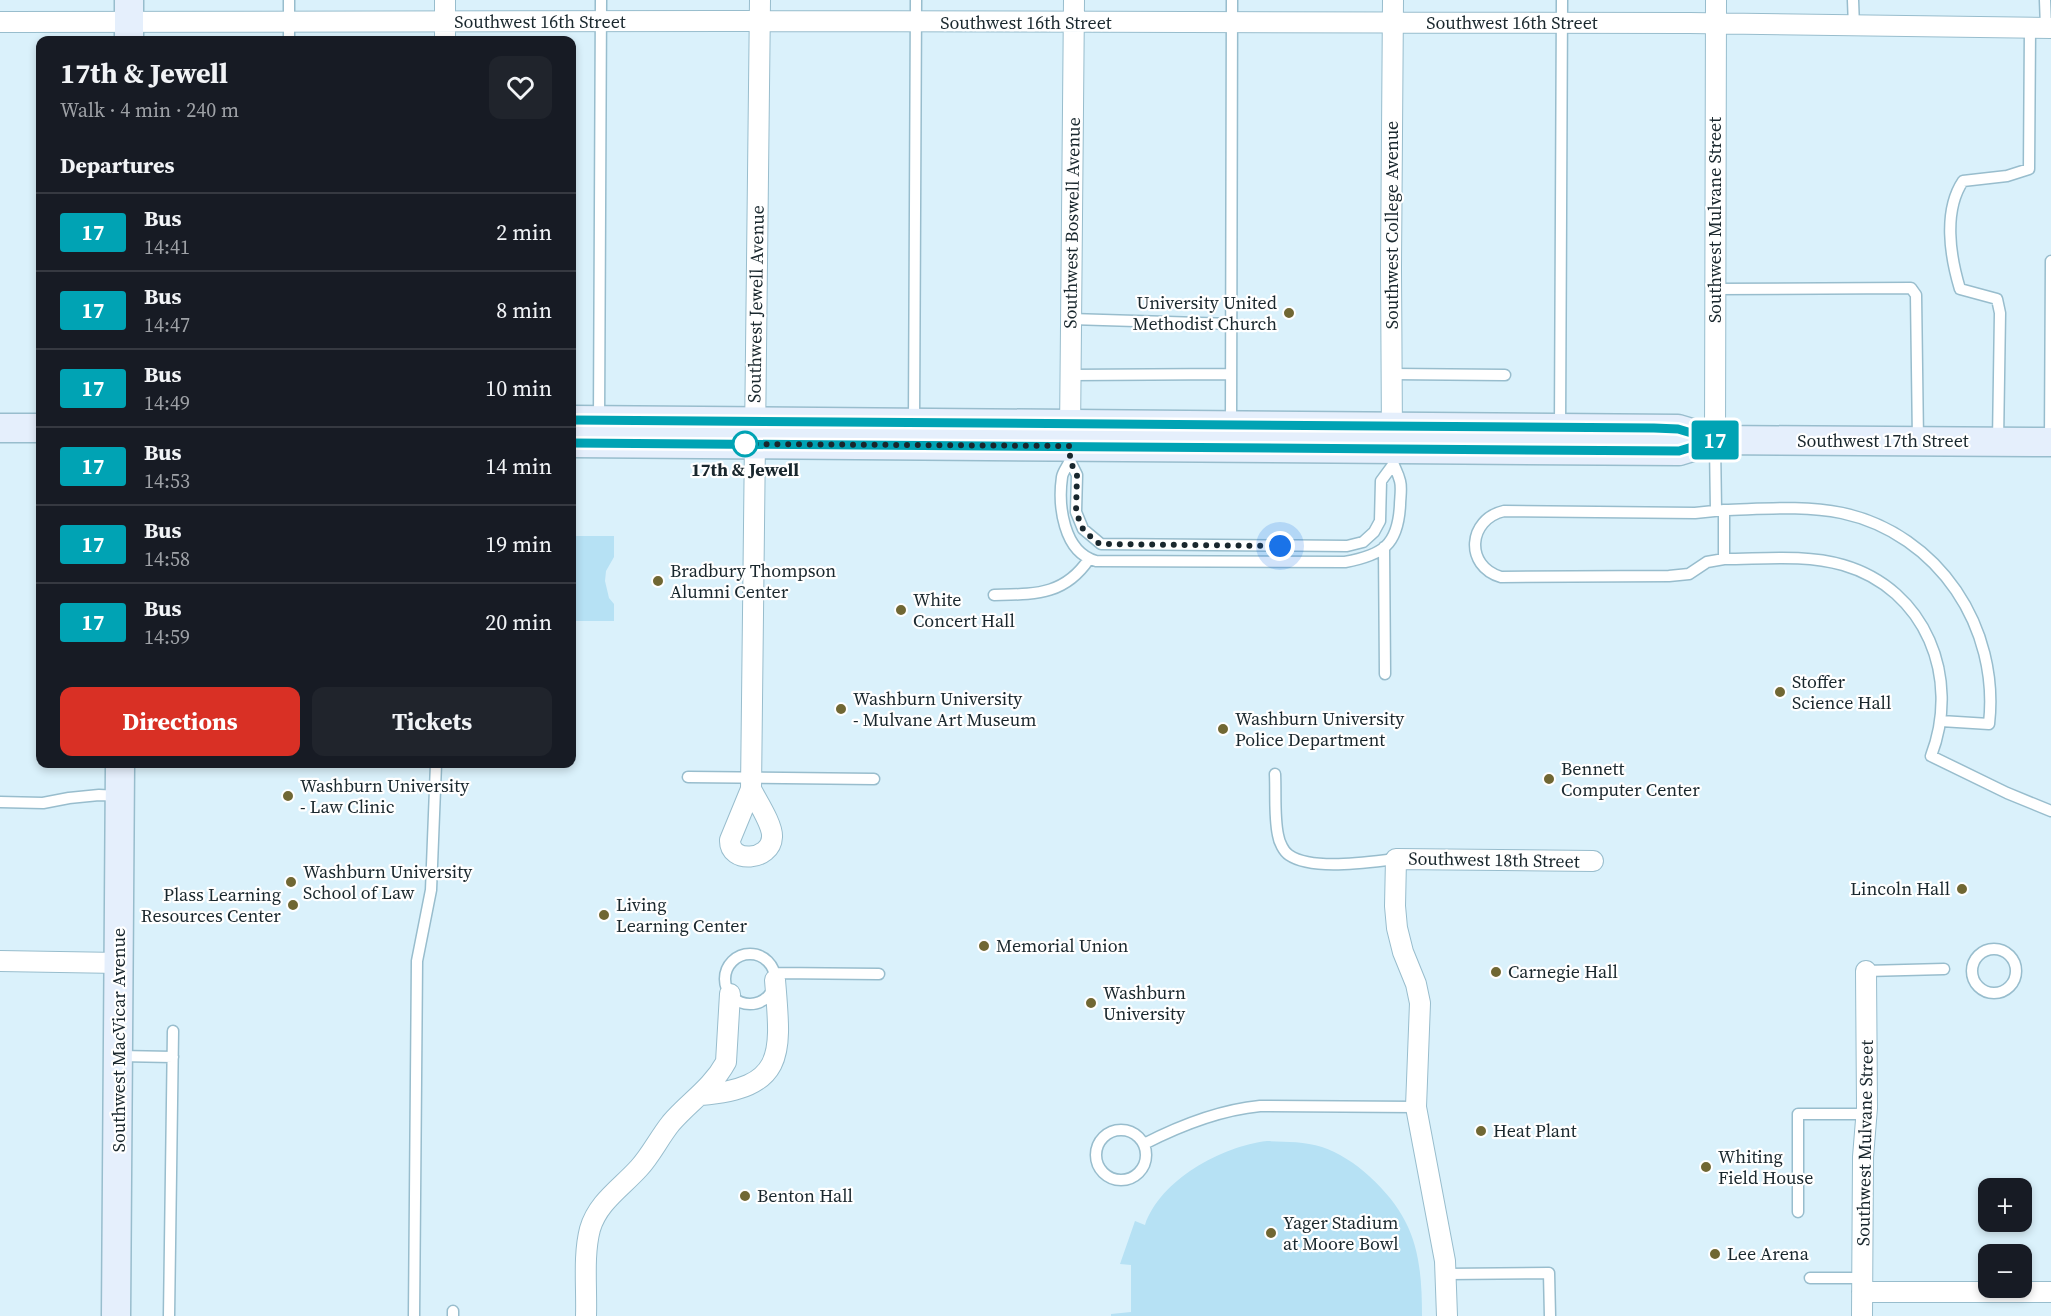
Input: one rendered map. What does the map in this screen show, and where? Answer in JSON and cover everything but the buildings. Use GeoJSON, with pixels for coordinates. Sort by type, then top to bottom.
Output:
{"type":"FeatureCollection","features":[{"type":"Feature","properties":{"kind":"main road","name":"Southwest 17th Street"},"geometry":{"type":"LineString","coordinates":[[585,420],[755,433],[1070,444],[1679,451],[1715,440]]}},
{"type":"Feature","properties":{"kind":"main road","name":"Southwest 17th Street"},"geometry":{"type":"LineString","coordinates":[[576,443],[914,423],[1070,444],[1231,425],[1392,447],[1560,427],[1678,429],[1715,440],[2051,442]]}},
{"type":"Feature","properties":{"kind":"main road"},"geometry":{"type":"LineString","coordinates":[[0,428],[36,428]]}},
{"type":"Feature","properties":{"kind":"main road","name":"Southwest MacVicar Avenue"},"geometry":{"type":"LineString","coordinates":[[117,1316],[120,768]]}},
{"type":"Feature","properties":{"kind":"street"},"geometry":{"type":"LineString","coordinates":[[445,0],[445,31]]}},
{"type":"Feature","properties":{"kind":"street","name":"Southwest Jewell Avenue"},"geometry":{"type":"LineString","coordinates":[[752,784],[760,0]]}},
{"type":"Feature","properties":{"kind":"street","name":"Southwest Boswell Avenue"},"geometry":{"type":"LineString","coordinates":[[1070,444],[1074,0]]}},
{"type":"Feature","properties":{"kind":"street","name":"Southwest College Avenue"},"geometry":{"type":"LineString","coordinates":[[1392,447],[1393,0]]}},
{"type":"Feature","properties":{"kind":"street","name":"Southwest Mulvane Street"},"geometry":{"type":"LineString","coordinates":[[1715,440],[1716,0]]}},
{"type":"Feature","properties":{"kind":"street","name":"Southwest 16th Street"},"geometry":{"type":"LineString","coordinates":[[0,22],[129,21],[289,31],[445,31],[601,22],[1394,23],[2042,28]]}},
{"type":"Feature","properties":{"kind":"street"},"geometry":{"type":"LineString","coordinates":[[1396,859],[1397,928],[1420,1003],[1416,1107],[1445,1261],[1447,1316]]}},
{"type":"Feature","properties":{"kind":"street","name":"Southwest 18th Street"},"geometry":{"type":"LineString","coordinates":[[1396,859],[1593,861]]}},
{"type":"Feature","properties":{"kind":"street"},"geometry":{"type":"LineString","coordinates":[[0,961],[119,963]]}},
{"type":"Feature","properties":{"kind":"street","name":"Southwest Mulvane Street"},"geometry":{"type":"LineString","coordinates":[[1862,1316],[1866,971]]}},
{"type":"Feature","properties":{"kind":"street"},"geometry":{"type":"LineString","coordinates":[[701,1095],[718,1094],[747,1087],[762,1078],[771,1067],[777,1054],[778,1037],[775,977]]}},
{"type":"Feature","properties":{"kind":"street"},"geometry":{"type":"LineString","coordinates":[[586,1316],[588,1243],[596,1215],[617,1188],[642,1164],[672,1121],[701,1095],[726,1062],[730,994]]}},
{"type":"Feature","properties":{"kind":"street"},"geometry":{"type":"LineString","coordinates":[[1862,1285],[2051,1292]]}},
{"type":"Feature","properties":{"kind":"lane"},"geometry":{"type":"LineString","coordinates":[[289,0],[289,31]]}},
{"type":"Feature","properties":{"kind":"lane"},"geometry":{"type":"LineString","coordinates":[[585,420],[601,0]]}},
{"type":"Feature","properties":{"kind":"lane"},"geometry":{"type":"LineString","coordinates":[[914,423],[916,0]]}},
{"type":"Feature","properties":{"kind":"lane"},"geometry":{"type":"LineString","coordinates":[[1231,425],[1232,0]]}},
{"type":"Feature","properties":{"kind":"lane"},"geometry":{"type":"LineString","coordinates":[[1560,427],[1562,0]]}},
{"type":"Feature","properties":{"kind":"lane"},"geometry":{"type":"LineString","coordinates":[[1853,0],[1854,27]]}},
{"type":"Feature","properties":{"kind":"lane"},"geometry":{"type":"LineString","coordinates":[[1998,442],[2000,313],[1997,299],[1960,289],[1954,270],[1950,217],[1956,192],[1963,181],[2007,176],[2029,170],[2045,0]]}},
{"type":"Feature","properties":{"kind":"lane"},"geometry":{"type":"LineString","coordinates":[[2051,261],[2051,442]]}},
{"type":"Feature","properties":{"kind":"lane"},"geometry":{"type":"LineString","coordinates":[[1715,290],[1911,288],[1916,295],[1918,441]]}},
{"type":"Feature","properties":{"kind":"lane"},"geometry":{"type":"LineString","coordinates":[[1071,319],[1232,324]]}},
{"type":"Feature","properties":{"kind":"lane"},"geometry":{"type":"LineString","coordinates":[[1071,375],[1231,374]]}},
{"type":"Feature","properties":{"kind":"lane"},"geometry":{"type":"LineString","coordinates":[[1392,374],[1505,375]]}},
{"type":"Feature","properties":{"kind":"lane"},"geometry":{"type":"LineString","coordinates":[[1715,440],[1724,559]]}},
{"type":"Feature","properties":{"kind":"lane"},"geometry":{"type":"LineString","coordinates":[[1070,444],[1077,475],[1076,512],[1083,529],[1101,544],[1347,546],[1363,542],[1374,532],[1380,521],[1381,481],[1392,447]]}},
{"type":"Feature","properties":{"kind":"lane"},"geometry":{"type":"LineString","coordinates":[[1070,444],[1062,475],[1062,517],[1070,538],[1079,552],[1096,561],[1345,562],[1371,557],[1390,543],[1399,524],[1401,482],[1392,447]]}},
{"type":"Feature","properties":{"kind":"lane"},"geometry":{"type":"LineString","coordinates":[[1941,722],[1989,724],[1991,695],[1988,666],[1978,628],[1959,594],[1935,563],[1912,544],[1878,525],[1850,515],[1812,509],[1720,510],[1695,513],[1503,511],[1490,516],[1480,526],[1475,549],[1487,570],[1499,576],[1669,576],[1689,574],[1707,562],[1724,559],[1806,558],[1856,569],[1887,587],[1913,613],[1934,650],[1942,685],[1941,722],[1931,756],[2007,793],[2051,811]]}},
{"type":"Feature","properties":{"kind":"lane"},"geometry":{"type":"LineString","coordinates":[[1384,547],[1385,674]]}},
{"type":"Feature","properties":{"kind":"lane"},"geometry":{"type":"LineString","coordinates":[[994,595],[1036,594],[1056,589],[1073,577],[1089,559]]}},
{"type":"Feature","properties":{"kind":"lane"},"geometry":{"type":"LineString","coordinates":[[414,1316],[417,961],[431,890],[436,768]]}},
{"type":"Feature","properties":{"kind":"lane"},"geometry":{"type":"LineString","coordinates":[[1275,774],[1278,836],[1287,854],[1312,863],[1355,864],[1396,859]]}},
{"type":"Feature","properties":{"kind":"lane"},"geometry":{"type":"LineString","coordinates":[[688,777],[752,784],[874,779]]}},
{"type":"Feature","properties":{"kind":"lane"},"geometry":{"type":"LineString","coordinates":[[0,802],[43,803],[99,795],[120,796]]}},
{"type":"Feature","properties":{"kind":"lane"},"geometry":{"type":"LineString","coordinates":[[1998,949],[2010,955],[2016,967],[2016,974],[2010,987],[1997,993],[1989,993],[1977,984],[1972,970],[1978,956],[1984,951],[1998,949]]}},
{"type":"Feature","properties":{"kind":"lane"},"geometry":{"type":"LineString","coordinates":[[749,954],[760,956],[770,963],[775,977],[773,989],[768,996],[759,1002],[749,1004],[738,1001],[730,994],[726,985],[726,974],[733,961],[749,954]]}},
{"type":"Feature","properties":{"kind":"lane"},"geometry":{"type":"LineString","coordinates":[[1866,971],[1944,969]]}},
{"type":"Feature","properties":{"kind":"lane"},"geometry":{"type":"LineString","coordinates":[[775,977],[879,974]]}},
{"type":"Feature","properties":{"kind":"lane"},"geometry":{"type":"LineString","coordinates":[[169,1316],[173,1031]]}},
{"type":"Feature","properties":{"kind":"lane"},"geometry":{"type":"LineString","coordinates":[[118,1056],[173,1057]]}},
{"type":"Feature","properties":{"kind":"lane"},"geometry":{"type":"LineString","coordinates":[[1144,1144],[1193,1122],[1239,1108],[1260,1106],[1416,1107]]}},
{"type":"Feature","properties":{"kind":"lane"},"geometry":{"type":"LineString","coordinates":[[1798,1212],[1798,1114],[1866,1114]]}},
{"type":"Feature","properties":{"kind":"lane"},"geometry":{"type":"LineString","coordinates":[[1120,1130],[1131,1132],[1144,1144],[1146,1150],[1144,1164],[1136,1175],[1130,1178],[1123,1180],[1110,1177],[1098,1166],[1095,1155],[1097,1145],[1108,1133],[1120,1130]]}},
{"type":"Feature","properties":{"kind":"lane"},"geometry":{"type":"LineString","coordinates":[[1446,1274],[1549,1273],[1550,1316]]}},
{"type":"Feature","properties":{"kind":"lane"},"geometry":{"type":"LineString","coordinates":[[1810,1278],[1862,1285]]}},
{"type":"Feature","properties":{"kind":"shaded area"},"geometry":{"type":"Polygon","coordinates":[[[576,536],[614,536],[614,557],[606,571],[605,581],[609,598],[614,604],[614,621],[576,621],[576,536]]]}},
{"type":"Feature","properties":{"kind":"shaded area","name":"Yager Stadium at Moore Bowl"},"geometry":{"type":"Polygon","coordinates":[[[1267,1141],[1301,1143],[1328,1149],[1358,1167],[1384,1192],[1397,1207],[1413,1239],[1420,1274],[1422,1316],[1111,1316],[1111,1314],[1131,1312],[1131,1265],[1120,1264],[1135,1221],[1145,1225],[1164,1194],[1195,1168],[1231,1150],[1267,1141]]]}},
{"type":"Feature","properties":{"kind":"bus line","name":"17"},"geometry":{"type":"LineString","coordinates":[[576,420],[1654,428],[1678,429],[1715,440],[1679,451],[576,443]]}},
{"type":"Feature","properties":{"kind":"place","name":"University United Methodist Church"},"geometry":{"type":"Point","coordinates":[1289,313]}},
{"type":"Feature","properties":{"kind":"place","name":"17th & Jewell"},"geometry":{"type":"Point","coordinates":[745,444]}},
{"type":"Feature","properties":{"kind":"place","name":"Bradbury Thompson Alumni Center"},"geometry":{"type":"Point","coordinates":[658,581]}},
{"type":"Feature","properties":{"kind":"place","name":"White Concert Hall"},"geometry":{"type":"Point","coordinates":[901,610]}},
{"type":"Feature","properties":{"kind":"place","name":"Stoffer Science Hall"},"geometry":{"type":"Point","coordinates":[1780,692]}},
{"type":"Feature","properties":{"kind":"place","name":"Washburn University - Mulvane Art Museum"},"geometry":{"type":"Point","coordinates":[841,709]}},
{"type":"Feature","properties":{"kind":"place","name":"Washburn University Police Department"},"geometry":{"type":"Point","coordinates":[1223,729]}},
{"type":"Feature","properties":{"kind":"place","name":"Bennett Computer Center"},"geometry":{"type":"Point","coordinates":[1549,779]}},
{"type":"Feature","properties":{"kind":"place","name":"Washburn University - Law Clinic"},"geometry":{"type":"Point","coordinates":[288,796]}},
{"type":"Feature","properties":{"kind":"place","name":"Washburn University School of Law"},"geometry":{"type":"Point","coordinates":[291,882]}},
{"type":"Feature","properties":{"kind":"place","name":"Lincoln Hall"},"geometry":{"type":"Point","coordinates":[1962,889]}},
{"type":"Feature","properties":{"kind":"place","name":"Plass Learning Resources Center"},"geometry":{"type":"Point","coordinates":[293,905]}},
{"type":"Feature","properties":{"kind":"place","name":"Living Learning Center"},"geometry":{"type":"Point","coordinates":[604,915]}},
{"type":"Feature","properties":{"kind":"place","name":"Memorial Union"},"geometry":{"type":"Point","coordinates":[984,946]}},
{"type":"Feature","properties":{"kind":"place","name":"Carnegie Hall"},"geometry":{"type":"Point","coordinates":[1496,972]}},
{"type":"Feature","properties":{"kind":"place","name":"Washburn University"},"geometry":{"type":"Point","coordinates":[1091,1003]}},
{"type":"Feature","properties":{"kind":"place","name":"Heat Plant"},"geometry":{"type":"Point","coordinates":[1481,1131]}},
{"type":"Feature","properties":{"kind":"place","name":"Whiting Field House"},"geometry":{"type":"Point","coordinates":[1706,1167]}},
{"type":"Feature","properties":{"kind":"place","name":"Benton Hall"},"geometry":{"type":"Point","coordinates":[745,1196]}},
{"type":"Feature","properties":{"kind":"place","name":"Yager Stadium at Moore Bowl"},"geometry":{"type":"Point","coordinates":[1271,1233]}},
{"type":"Feature","properties":{"kind":"place","name":"Lee Arena"},"geometry":{"type":"Point","coordinates":[1715,1254]}},
{"type":"Feature","properties":{"kind":"route"},"geometry":{"type":"LineString","coordinates":[[745,444],[1070,446],[1070,461],[1077,475],[1076,512],[1083,529],[1096,542],[1101,544],[1280,546]]}}]}
